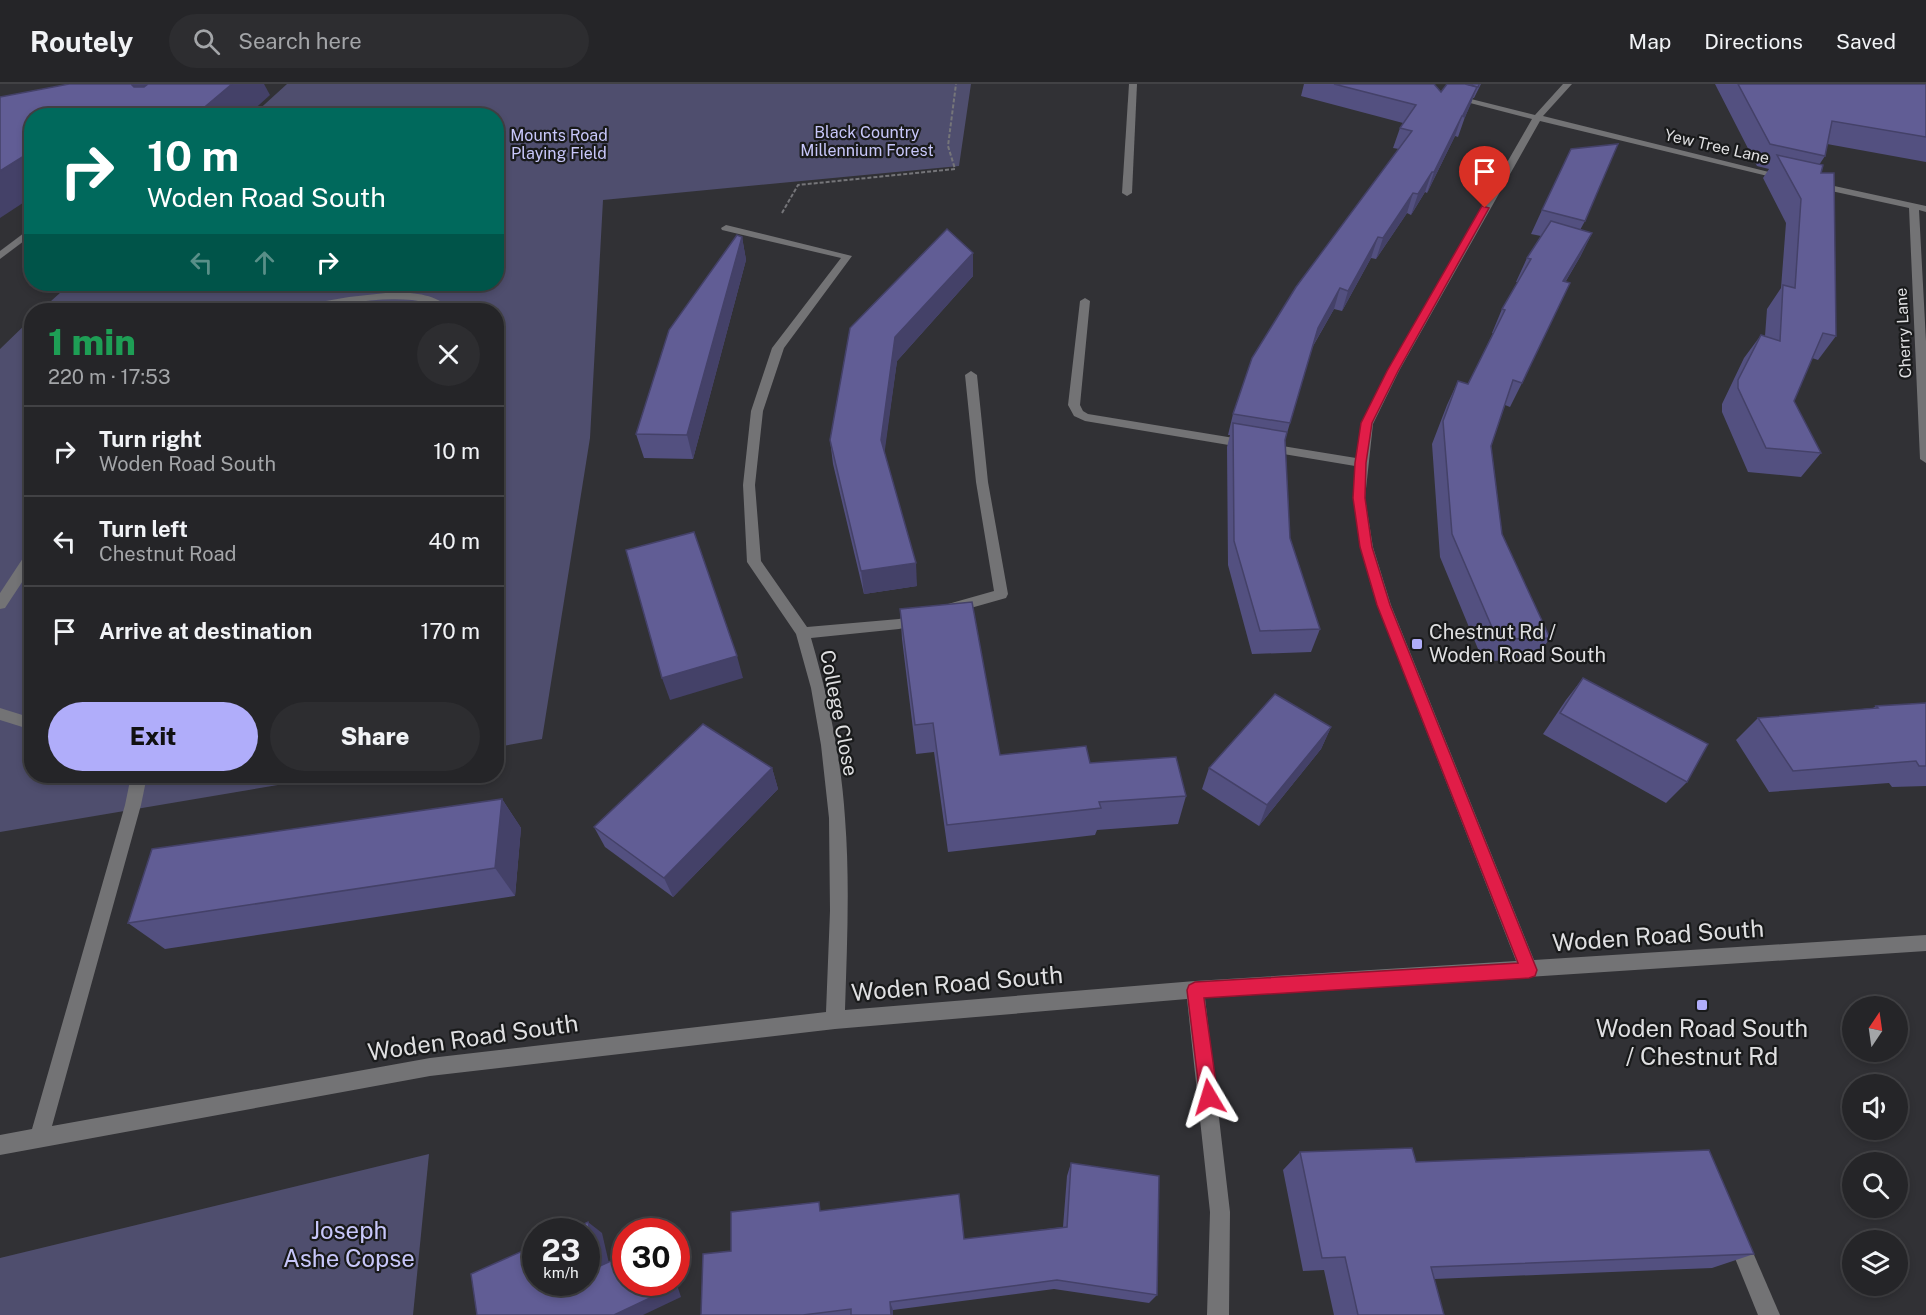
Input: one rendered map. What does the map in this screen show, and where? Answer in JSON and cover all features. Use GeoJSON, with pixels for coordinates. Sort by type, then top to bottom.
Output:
{"type":"FeatureCollection","features":[{"type":"Feature","properties":{"kind":"street"},"geometry":{"type":"LineString","coordinates":[[1127,193],[1133,84]]}},
{"type":"Feature","properties":{"kind":"street"},"geometry":{"type":"LineString","coordinates":[[1529,970],[1384,605],[1366,547],[1359,498],[1367,423],[1393,371],[1537,118],[1568,84]]}},
{"type":"Feature","properties":{"kind":"street","name":"Yew Tree Lane"},"geometry":{"type":"LineString","coordinates":[[1439,94],[1799,181]]}},
{"type":"Feature","properties":{"kind":"street"},"geometry":{"type":"LineString","coordinates":[[1810,183],[1926,209]]}},
{"type":"Feature","properties":{"kind":"street","name":"Cherry Lane"},"geometry":{"type":"LineString","coordinates":[[1914,206],[1926,459]]}},
{"type":"Feature","properties":{"kind":"street","name":"College Close"},"geometry":{"type":"LineString","coordinates":[[726,228],[847,256],[778,348],[757,411],[748,485],[754,562],[802,633],[818,688],[829,745],[837,818],[839,910],[835,1020]]}},
{"type":"Feature","properties":{"kind":"street"},"geometry":{"type":"LineString","coordinates":[[0,256],[24,236]]}},
{"type":"Feature","properties":{"kind":"street"},"geometry":{"type":"LineString","coordinates":[[340,303],[390,296],[418,296],[437,303]]}},
{"type":"Feature","properties":{"kind":"street"},"geometry":{"type":"LineString","coordinates":[[1085,301],[1074,405],[1085,417],[1361,463]]}},
{"type":"Feature","properties":{"kind":"street"},"geometry":{"type":"LineString","coordinates":[[802,633],[899,624],[1001,594],[982,482],[971,375]]}},
{"type":"Feature","properties":{"kind":"street"},"geometry":{"type":"LineString","coordinates":[[0,604],[24,567]]}},
{"type":"Feature","properties":{"kind":"street"},"geometry":{"type":"LineString","coordinates":[[0,714],[24,722]]}},
{"type":"Feature","properties":{"kind":"street"},"geometry":{"type":"LineString","coordinates":[[39,1138],[138,783]]}},
{"type":"Feature","properties":{"kind":"street","name":"Woden Road South"},"geometry":{"type":"LineString","coordinates":[[0,1145],[430,1066],[835,1020],[1195,990],[1926,943]]}},
{"type":"Feature","properties":{"kind":"street"},"geometry":{"type":"LineString","coordinates":[[1195,990],[1220,1212],[1218,1315]]}},
{"type":"Feature","properties":{"kind":"street"},"geometry":{"type":"LineString","coordinates":[[1732,1228],[1769,1315]]}},
{"type":"Feature","properties":{"kind":"path"},"geometry":{"type":"LineString","coordinates":[[769,237],[798,185],[955,169],[948,146],[956,84]]}},
{"type":"Feature","properties":{"kind":"green space"},"geometry":{"type":"Polygon","coordinates":[[[287,84],[971,84],[959,166],[603,200],[590,438],[542,739],[504,746],[504,303],[49,303],[62,291],[504,291],[504,108],[261,108],[287,84]]]}},
{"type":"Feature","properties":{"kind":"green space"},"geometry":{"type":"Polygon","coordinates":[[[24,326],[24,783],[290,783],[0,832],[0,349],[24,326]]]}},
{"type":"Feature","properties":{"kind":"green space","name":"Joseph Ashe Copse"},"geometry":{"type":"Polygon","coordinates":[[[429,1154],[413,1315],[0,1315],[0,1258],[429,1154]]]}},
{"type":"Feature","properties":{"kind":"building"},"geometry":{"type":"Polygon","coordinates":[[[69,84],[133,84],[134,87],[144,87],[148,84],[232,84],[204,108],[24,108],[24,156],[0,171],[0,97],[69,84]]]}},
{"type":"Feature","properties":{"kind":"building"},"geometry":{"type":"Polygon","coordinates":[[[1334,84],[1434,84],[1441,92],[1447,84],[1477,87],[1463,115],[1465,117],[1462,116],[1434,172],[1418,194],[1413,193],[1383,238],[1378,237],[1348,291],[1340,288],[1318,328],[1290,423],[1233,414],[1252,358],[1296,287],[1412,131],[1400,128],[1416,105],[1334,84]]]}},
{"type":"Feature","properties":{"kind":"building"},"geometry":{"type":"Polygon","coordinates":[[[1738,84],[1926,84],[1926,137],[1832,121],[1825,156],[1770,144],[1738,84]]]}},
{"type":"Feature","properties":{"kind":"building"},"geometry":{"type":"Polygon","coordinates":[[[1618,144],[1585,221],[1542,210],[1571,149],[1618,144]]]}},
{"type":"Feature","properties":{"kind":"building"},"geometry":{"type":"Polygon","coordinates":[[[1777,155],[1823,165],[1821,173],[1834,173],[1836,336],[1823,333],[1794,401],[1821,453],[1766,448],[1738,388],[1738,380],[1761,335],[1780,341],[1783,285],[1795,288],[1801,199],[1777,155]]]}},
{"type":"Feature","properties":{"kind":"building"},"geometry":{"type":"Polygon","coordinates":[[[1551,221],[1592,233],[1563,281],[1570,283],[1522,383],[1513,380],[1491,446],[1502,534],[1550,638],[1497,639],[1452,534],[1443,421],[1458,381],[1468,384],[1505,310],[1502,309],[1531,259],[1527,258],[1551,221]]]}},
{"type":"Feature","properties":{"kind":"building"},"geometry":{"type":"Polygon","coordinates":[[[947,229],[973,253],[895,337],[881,440],[916,563],[861,571],[830,440],[850,328],[947,229]]]}},
{"type":"Feature","properties":{"kind":"building"},"geometry":{"type":"Polygon","coordinates":[[[737,235],[742,237],[687,435],[636,434],[669,330],[737,235]]]}},
{"type":"Feature","properties":{"kind":"building"},"geometry":{"type":"Polygon","coordinates":[[[1233,423],[1287,432],[1285,440],[1290,538],[1320,629],[1260,631],[1234,541],[1233,423]]]}},
{"type":"Feature","properties":{"kind":"building"},"geometry":{"type":"Polygon","coordinates":[[[694,532],[737,656],[662,678],[626,550],[694,532]]]}},
{"type":"Feature","properties":{"kind":"building"},"geometry":{"type":"Polygon","coordinates":[[[972,602],[1000,755],[1086,746],[1090,763],[1176,757],[1186,796],[1099,802],[1101,808],[947,825],[933,723],[915,725],[900,609],[972,602]]]}},
{"type":"Feature","properties":{"kind":"building"},"geometry":{"type":"Polygon","coordinates":[[[1583,678],[1708,744],[1687,782],[1560,713],[1583,678]]]}},
{"type":"Feature","properties":{"kind":"building"},"geometry":{"type":"Polygon","coordinates":[[[1275,694],[1331,727],[1267,805],[1209,768],[1275,694]]]}},
{"type":"Feature","properties":{"kind":"building"},"geometry":{"type":"Polygon","coordinates":[[[1926,703],[1926,766],[1919,766],[1916,761],[1793,771],[1758,718],[1878,708],[1876,706],[1926,703]]]}},
{"type":"Feature","properties":{"kind":"building"},"geometry":{"type":"Polygon","coordinates":[[[703,724],[772,768],[664,878],[594,827],[703,724]]]}},
{"type":"Feature","properties":{"kind":"building"},"geometry":{"type":"Polygon","coordinates":[[[502,799],[495,868],[128,923],[152,849],[502,799]]]}},
{"type":"Feature","properties":{"kind":"building"},"geometry":{"type":"Polygon","coordinates":[[[1412,1148],[1416,1162],[1709,1150],[1754,1254],[1431,1267],[1444,1315],[1358,1315],[1345,1257],[1322,1258],[1300,1152],[1412,1148]]]}},
{"type":"Feature","properties":{"kind":"building"},"geometry":{"type":"Polygon","coordinates":[[[1071,1163],[1159,1176],[1157,1295],[1057,1280],[890,1302],[891,1315],[851,1315],[851,1309],[803,1315],[701,1315],[703,1254],[731,1251],[731,1212],[819,1202],[820,1211],[959,1194],[964,1239],[1067,1227],[1071,1163]]]}},
{"type":"Feature","properties":{"kind":"building"},"geometry":{"type":"Polygon","coordinates":[[[522,1251],[522,1296],[600,1296],[600,1266],[612,1260],[612,1296],[654,1296],[614,1315],[477,1315],[471,1274],[522,1251]]]}},
{"type":"Feature","properties":{"kind":"place","name":"Chestnut Rd / Woden Road South"},"geometry":{"type":"Point","coordinates":[1417,644]}},
{"type":"Feature","properties":{"kind":"place","name":"Woden Road South / Chestnut Rd"},"geometry":{"type":"Point","coordinates":[1702,1005]}},
{"type":"Feature","properties":{"kind":"route"},"geometry":{"type":"LineString","coordinates":[[1209,1097],[1195,990],[1529,970],[1384,605],[1366,547],[1359,498],[1367,423],[1393,371],[1485,208]]}},
{"type":"Feature","properties":{"kind":"park label","name":"Black Country Millennium Forest"},"geometry":{"type":"Point","coordinates":[867,141]}},
{"type":"Feature","properties":{"kind":"park label","name":"Mounts Road Playing Field"},"geometry":{"type":"Point","coordinates":[559,144]}}]}
